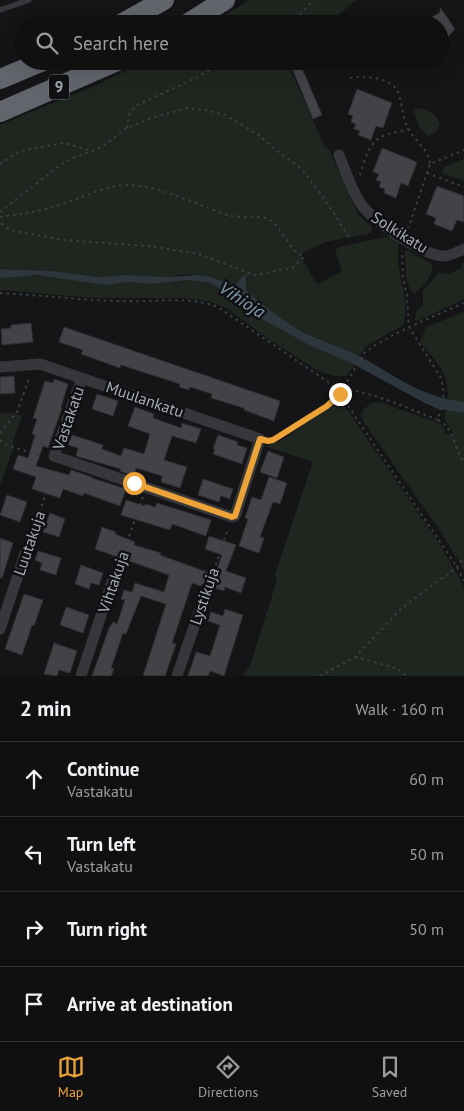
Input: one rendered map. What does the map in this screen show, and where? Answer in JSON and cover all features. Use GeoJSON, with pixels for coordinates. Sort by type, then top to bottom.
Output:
{"type":"FeatureCollection","features":[{"type":"Feature","properties":{"kind":"highway"},"geometry":{"type":"LineString","coordinates":[[137,15],[164,0]]}},
{"type":"Feature","properties":{"kind":"highway"},"geometry":{"type":"LineString","coordinates":[[201,15],[225,0]]}},
{"type":"Feature","properties":{"kind":"highway","name":"9"},"geometry":{"type":"LineString","coordinates":[[0,79],[22,70]]}},
{"type":"Feature","properties":{"kind":"highway","name":"9"},"geometry":{"type":"LineString","coordinates":[[0,112],[96,70]]}},
{"type":"Feature","properties":{"kind":"street","name":"Solkikatu"},"geometry":{"type":"LineString","coordinates":[[339,155],[354,193],[372,217],[407,235],[420,248],[444,256],[464,249]]}},
{"type":"Feature","properties":{"kind":"street","name":"Muulankatu"},"geometry":{"type":"LineString","coordinates":[[0,367],[40,364],[260,439]]}},
{"type":"Feature","properties":{"kind":"street","name":"Vastakatu"},"geometry":{"type":"LineString","coordinates":[[82,378],[56,457],[232,517]]}},
{"type":"Feature","properties":{"kind":"street"},"geometry":{"type":"LineString","coordinates":[[232,517],[235,516],[260,439]]}},
{"type":"Feature","properties":{"kind":"street","name":"Luutakuja"},"geometry":{"type":"LineString","coordinates":[[0,629],[25,554]]}},
{"type":"Feature","properties":{"kind":"street","name":"Vihtakuja"},"geometry":{"type":"LineString","coordinates":[[81,676],[112,582]]}},
{"type":"Feature","properties":{"kind":"street","name":"Lystikuja"},"geometry":{"type":"LineString","coordinates":[[177,676],[199,612]]}},
{"type":"Feature","properties":{"kind":"lane"},"geometry":{"type":"LineString","coordinates":[[0,10],[29,0]]}},
{"type":"Feature","properties":{"kind":"path"},"geometry":{"type":"LineString","coordinates":[[300,15],[314,0]]}},
{"type":"Feature","properties":{"kind":"path"},"geometry":{"type":"LineString","coordinates":[[127,128],[129,114],[136,104],[196,78],[210,70]]}},
{"type":"Feature","properties":{"kind":"path"},"geometry":{"type":"LineString","coordinates":[[350,78],[370,77],[387,82],[397,90],[408,129],[429,156],[430,164],[402,252],[409,328],[441,378],[444,394],[438,420]]}},
{"type":"Feature","properties":{"kind":"path"},"geometry":{"type":"LineString","coordinates":[[0,212],[59,166],[102,146],[127,128],[151,118],[188,108],[216,112],[233,119],[259,135],[276,150],[302,168],[351,240]]}},
{"type":"Feature","properties":{"kind":"path"},"geometry":{"type":"LineString","coordinates":[[358,180],[368,152],[374,142],[384,136],[408,129]]}},
{"type":"Feature","properties":{"kind":"path"},"geometry":{"type":"LineString","coordinates":[[0,164],[16,152],[27,149],[64,144],[92,151]]}},
{"type":"Feature","properties":{"kind":"path"},"geometry":{"type":"LineString","coordinates":[[430,164],[464,150]]}},
{"type":"Feature","properties":{"kind":"path"},"geometry":{"type":"LineString","coordinates":[[427,172],[464,187]]}},
{"type":"Feature","properties":{"kind":"path"},"geometry":{"type":"LineString","coordinates":[[0,217],[30,213],[61,205],[117,186],[133,186],[183,198],[233,217],[267,219],[279,229],[296,252],[304,257],[292,268],[254,275],[199,254],[149,246],[62,240],[10,230],[0,222]]}},
{"type":"Feature","properties":{"kind":"path"},"geometry":{"type":"LineString","coordinates":[[0,293],[119,302],[204,302],[218,307],[331,384],[340,394],[457,566],[464,581]]}},
{"type":"Feature","properties":{"kind":"path"},"geometry":{"type":"LineString","coordinates":[[260,439],[273,440],[327,406],[340,394],[364,353],[409,328],[464,303]]}},
{"type":"Feature","properties":{"kind":"path"},"geometry":{"type":"LineString","coordinates":[[0,433],[16,412],[25,391],[32,364]]}},
{"type":"Feature","properties":{"kind":"path"},"geometry":{"type":"LineString","coordinates":[[343,389],[383,398],[444,423],[450,430],[458,453],[464,463]]}},
{"type":"Feature","properties":{"kind":"path"},"geometry":{"type":"LineString","coordinates":[[0,440],[7,445],[45,457],[56,457]]}},
{"type":"Feature","properties":{"kind":"path","name":"Luutakuja"},"geometry":{"type":"LineString","coordinates":[[25,554],[56,457]]}},
{"type":"Feature","properties":{"kind":"path","name":"Vihtakuja"},"geometry":{"type":"LineString","coordinates":[[112,582],[146,488]]}},
{"type":"Feature","properties":{"kind":"path","name":"Lystikuja"},"geometry":{"type":"LineString","coordinates":[[199,612],[232,517]]}},
{"type":"Feature","properties":{"kind":"path"},"geometry":{"type":"LineString","coordinates":[[320,676],[355,657],[374,640],[384,625],[403,607],[457,566],[464,557]]}},
{"type":"Feature","properties":{"kind":"path"},"geometry":{"type":"LineString","coordinates":[[355,657],[396,668],[407,676]]}},
{"type":"Feature","properties":{"kind":"shaded area"},"geometry":{"type":"Polygon","coordinates":[[[249,0],[357,0],[338,15],[226,15],[249,0]]]}},
{"type":"Feature","properties":{"kind":"shaded area"},"geometry":{"type":"Polygon","coordinates":[[[127,70],[290,70],[325,147],[329,149],[352,202],[359,215],[372,227],[371,233],[326,242],[300,254],[315,282],[319,284],[342,271],[335,250],[339,247],[385,237],[391,237],[399,242],[398,262],[405,304],[402,326],[366,346],[359,356],[302,331],[280,318],[246,290],[247,277],[242,277],[234,285],[211,277],[187,274],[169,277],[126,275],[98,277],[52,271],[0,269],[0,125],[99,84],[127,70]]]}},
{"type":"Feature","properties":{"kind":"shaded area"},"geometry":{"type":"Polygon","coordinates":[[[417,108],[434,114],[440,125],[436,132],[428,136],[419,127],[414,111],[417,108]]]}},
{"type":"Feature","properties":{"kind":"shaded area"},"geometry":{"type":"Polygon","coordinates":[[[464,159],[464,181],[442,173],[444,167],[464,159]]]}},
{"type":"Feature","properties":{"kind":"shaded area"},"geometry":{"type":"Polygon","coordinates":[[[407,250],[432,264],[427,280],[415,293],[410,290],[406,276],[405,252],[407,250]]]}},
{"type":"Feature","properties":{"kind":"shaded area"},"geometry":{"type":"Polygon","coordinates":[[[464,263],[464,299],[418,321],[415,320],[416,312],[423,306],[423,291],[438,273],[449,274],[462,268],[464,263]]]}},
{"type":"Feature","properties":{"kind":"shaded area"},"geometry":{"type":"Polygon","coordinates":[[[27,275],[106,285],[128,282],[152,284],[187,280],[211,283],[262,319],[309,345],[355,364],[347,376],[334,376],[319,371],[271,341],[228,309],[208,301],[181,298],[95,298],[0,290],[0,277],[27,275]]]}},
{"type":"Feature","properties":{"kind":"shaded area"},"geometry":{"type":"Polygon","coordinates":[[[464,312],[464,402],[448,400],[448,390],[444,374],[437,362],[420,342],[426,327],[464,312]]]}},
{"type":"Feature","properties":{"kind":"shaded area"},"geometry":{"type":"Polygon","coordinates":[[[337,402],[344,405],[439,543],[462,583],[464,588],[464,676],[243,676],[250,666],[277,580],[275,575],[313,462],[265,446],[281,441],[337,402]]]}},
{"type":"Feature","properties":{"kind":"shaded area"},"geometry":{"type":"Polygon","coordinates":[[[379,402],[441,424],[445,434],[454,435],[444,418],[447,410],[464,413],[464,570],[441,532],[365,424],[361,415],[362,411],[371,403],[379,402]]]}},
{"type":"Feature","properties":{"kind":"shaded area"},"geometry":{"type":"Polygon","coordinates":[[[11,413],[22,416],[0,485],[0,414],[11,413]]]}},
{"type":"Feature","properties":{"kind":"water","name":"Vihioja"},"geometry":{"type":"Polygon","coordinates":[[[0,269],[52,271],[98,277],[198,275],[211,277],[234,285],[246,275],[246,290],[272,312],[294,327],[357,355],[421,390],[464,402],[464,413],[438,409],[351,363],[309,345],[262,319],[211,283],[187,280],[152,284],[128,282],[106,285],[36,275],[5,278],[0,277],[0,269]]]}},
{"type":"Feature","properties":{"kind":"building"},"geometry":{"type":"Polygon","coordinates":[[[440,7],[445,15],[436,15],[440,12],[440,7]]]}},
{"type":"Feature","properties":{"kind":"building"},"geometry":{"type":"Polygon","coordinates":[[[449,20],[455,29],[449,36],[449,20]]]}},
{"type":"Feature","properties":{"kind":"building"},"geometry":{"type":"Polygon","coordinates":[[[293,70],[303,70],[322,115],[313,119],[293,70]]]}},
{"type":"Feature","properties":{"kind":"building"},"geometry":{"type":"Polygon","coordinates":[[[357,89],[392,103],[383,128],[376,126],[371,140],[358,135],[360,131],[354,129],[356,124],[351,122],[353,116],[348,114],[357,89]]]}},
{"type":"Feature","properties":{"kind":"building"},"geometry":{"type":"Polygon","coordinates":[[[382,148],[417,162],[408,186],[401,183],[396,198],[384,193],[385,189],[379,187],[381,182],[376,180],[379,174],[373,172],[382,148]]]}},
{"type":"Feature","properties":{"kind":"building"},"geometry":{"type":"Polygon","coordinates":[[[437,186],[464,196],[464,222],[457,220],[452,231],[434,224],[436,218],[426,214],[437,186]]]}},
{"type":"Feature","properties":{"kind":"building"},"geometry":{"type":"Polygon","coordinates":[[[31,323],[33,342],[2,345],[1,329],[11,328],[11,325],[31,323]]]}},
{"type":"Feature","properties":{"kind":"building"},"geometry":{"type":"Polygon","coordinates":[[[64,327],[280,401],[274,421],[244,410],[244,408],[211,398],[212,394],[190,387],[189,390],[179,387],[180,384],[121,365],[120,368],[81,354],[83,350],[59,342],[64,327]]]}},
{"type":"Feature","properties":{"kind":"building"},"geometry":{"type":"Polygon","coordinates":[[[14,376],[15,393],[0,394],[0,377],[14,376]]]}},
{"type":"Feature","properties":{"kind":"building"},"geometry":{"type":"Polygon","coordinates":[[[54,379],[68,384],[48,448],[43,446],[36,466],[69,475],[71,470],[126,489],[120,506],[84,493],[83,496],[63,489],[60,498],[32,489],[36,477],[13,469],[18,455],[28,458],[35,435],[32,434],[37,419],[33,418],[45,381],[53,383],[54,379]]]}},
{"type":"Feature","properties":{"kind":"building"},"geometry":{"type":"Polygon","coordinates":[[[97,394],[118,401],[113,416],[92,409],[97,394]]]}},
{"type":"Feature","properties":{"kind":"building"},"geometry":{"type":"Polygon","coordinates":[[[135,407],[154,414],[153,418],[181,428],[182,423],[201,429],[196,443],[172,436],[164,460],[187,467],[180,488],[161,482],[162,476],[136,468],[135,473],[132,472],[131,475],[120,471],[121,469],[76,456],[78,448],[68,445],[72,435],[103,445],[102,449],[121,456],[124,448],[144,454],[150,434],[128,426],[135,407]]]}},
{"type":"Feature","properties":{"kind":"building"},"geometry":{"type":"Polygon","coordinates":[[[218,435],[238,442],[237,445],[247,448],[242,464],[213,454],[218,435]]]}},
{"type":"Feature","properties":{"kind":"building"},"geometry":{"type":"Polygon","coordinates":[[[268,451],[284,457],[277,478],[260,472],[268,451]]]}},
{"type":"Feature","properties":{"kind":"building"},"geometry":{"type":"Polygon","coordinates":[[[269,477],[287,483],[280,504],[273,502],[260,537],[264,538],[259,553],[239,546],[248,519],[245,518],[252,497],[261,500],[269,477]]]}},
{"type":"Feature","properties":{"kind":"building"},"geometry":{"type":"Polygon","coordinates":[[[203,479],[233,489],[230,499],[221,496],[219,502],[198,495],[203,479]]]}},
{"type":"Feature","properties":{"kind":"building"},"geometry":{"type":"Polygon","coordinates":[[[7,495],[27,502],[20,522],[0,515],[7,495]]]}},
{"type":"Feature","properties":{"kind":"building"},"geometry":{"type":"Polygon","coordinates":[[[126,500],[155,507],[157,503],[211,520],[206,536],[172,524],[170,530],[121,515],[126,500]]]}},
{"type":"Feature","properties":{"kind":"building"},"geometry":{"type":"Polygon","coordinates":[[[50,513],[65,519],[59,537],[43,532],[50,513]]]}},
{"type":"Feature","properties":{"kind":"building"},"geometry":{"type":"Polygon","coordinates":[[[102,527],[135,542],[134,545],[161,553],[160,555],[215,575],[222,555],[205,549],[209,536],[236,545],[226,571],[246,578],[241,593],[225,587],[224,591],[192,583],[172,643],[176,644],[165,676],[143,676],[166,604],[141,596],[126,634],[123,633],[111,668],[114,669],[111,676],[92,676],[109,628],[113,622],[117,624],[125,600],[121,599],[124,590],[132,592],[135,583],[164,592],[169,575],[95,549],[102,527]]]}},
{"type":"Feature","properties":{"kind":"building"},"geometry":{"type":"Polygon","coordinates":[[[0,538],[13,543],[2,578],[0,578],[0,538]]]}},
{"type":"Feature","properties":{"kind":"building"},"geometry":{"type":"Polygon","coordinates":[[[38,551],[61,558],[56,575],[40,570],[42,563],[35,560],[38,551]]]}},
{"type":"Feature","properties":{"kind":"building"},"geometry":{"type":"Polygon","coordinates":[[[81,565],[103,573],[99,585],[91,583],[89,589],[75,584],[81,565]]]}},
{"type":"Feature","properties":{"kind":"building"},"geometry":{"type":"Polygon","coordinates":[[[24,594],[43,600],[22,655],[5,649],[24,594]]]}},
{"type":"Feature","properties":{"kind":"building"},"geometry":{"type":"Polygon","coordinates":[[[66,607],[89,615],[83,633],[60,625],[66,607]]]}},
{"type":"Feature","properties":{"kind":"building"},"geometry":{"type":"Polygon","coordinates":[[[225,609],[243,615],[224,676],[210,671],[208,676],[188,676],[196,652],[210,656],[220,625],[208,621],[211,612],[223,616],[225,609]]]}},
{"type":"Feature","properties":{"kind":"building"},"geometry":{"type":"Polygon","coordinates":[[[54,643],[77,651],[70,673],[59,670],[57,676],[44,674],[54,643]]]}},
{"type":"Feature","properties":{"kind":"route"},"geometry":{"type":"LineString","coordinates":[[134,483],[232,517],[235,516],[260,439],[273,440],[327,406],[340,394]]}}]}
